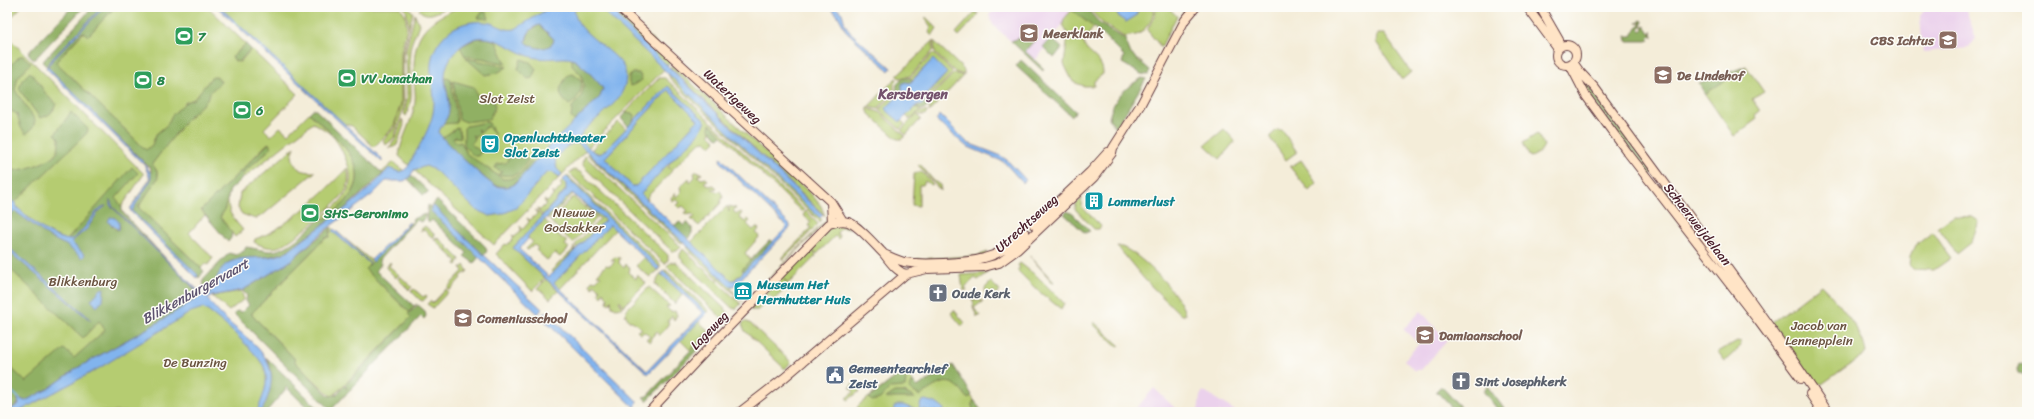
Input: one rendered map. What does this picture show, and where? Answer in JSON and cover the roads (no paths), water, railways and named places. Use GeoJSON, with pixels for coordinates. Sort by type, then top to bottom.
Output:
{"type":"FeatureCollection","features":[{"type":"Feature","properties":{"kind":"street","name":"Waterigeweg"},"geometry":{"type":"LineString","coordinates":[[618,7],[831,202],[843,221],[854,225],[884,254],[895,267],[906,274]]}},
{"type":"Feature","properties":{"kind":"street","name":"Utrechtseweg"},"geometry":{"type":"LineString","coordinates":[[903,262],[969,261],[988,257],[1007,248],[1019,239],[1113,148],[1142,104],[1185,20],[1196,7]]}},
{"type":"Feature","properties":{"kind":"street"},"geometry":{"type":"LineString","coordinates":[[1527,7],[1561,47]]}},
{"type":"Feature","properties":{"kind":"street"},"geometry":{"type":"LineString","coordinates":[[1540,7],[1558,38],[1561,47]]}},
{"type":"Feature","properties":{"kind":"street"},"geometry":{"type":"LineString","coordinates":[[1570,46],[1575,51],[1575,58],[1571,63],[1563,64],[1557,60],[1556,54],[1561,47],[1570,46]]}},
{"type":"Feature","properties":{"kind":"street","name":"Schaerweijdelaan"},"geometry":{"type":"LineString","coordinates":[[1571,63],[1586,96],[1604,121],[1828,412]]}},
{"type":"Feature","properties":{"kind":"street","name":"Schaerweijdelaan"},"geometry":{"type":"LineString","coordinates":[[1571,63],[1595,88],[1794,360],[1822,412]]}},
{"type":"Feature","properties":{"kind":"street","name":"Utrechtseweg"},"geometry":{"type":"LineString","coordinates":[[906,274],[927,269],[984,267],[999,263],[1017,250],[1094,177],[1112,153],[1113,148]]}},
{"type":"Feature","properties":{"kind":"street"},"geometry":{"type":"LineString","coordinates":[[831,202],[832,223]]}},
{"type":"Feature","properties":{"kind":"street","name":"Lageweg"},"geometry":{"type":"LineString","coordinates":[[649,412],[826,226],[843,221]]}},
{"type":"Feature","properties":{"kind":"street","name":"Waterigeweg"},"geometry":{"type":"LineString","coordinates":[[884,254],[903,262]]}},
{"type":"Feature","properties":{"kind":"street"},"geometry":{"type":"LineString","coordinates":[[740,412],[798,366],[906,274]]}},
{"type":"Feature","properties":{"kind":"water"},"geometry":{"type":"Polygon","coordinates":[[[102,7],[104,7],[49,64],[48,67],[145,164],[151,174],[151,180],[132,211],[198,275],[197,278],[131,212],[130,209],[150,179],[145,166],[46,68],[49,62],[102,7]]]}},
{"type":"Feature","properties":{"kind":"water"},"geometry":{"type":"Polygon","coordinates":[[[217,7],[220,7],[382,159],[382,162],[217,7]]]}},
{"type":"Feature","properties":{"kind":"water"},"geometry":{"type":"Polygon","coordinates":[[[551,7],[575,7],[576,17],[581,26],[589,35],[609,51],[624,67],[626,76],[625,86],[621,94],[615,102],[580,136],[585,144],[596,153],[602,153],[668,86],[706,122],[697,136],[666,166],[641,194],[731,280],[735,280],[787,227],[720,161],[721,158],[790,225],[790,228],[734,286],[730,286],[579,144],[571,144],[568,146],[555,160],[557,169],[562,174],[560,177],[552,172],[546,173],[516,208],[502,214],[490,216],[476,210],[435,170],[426,166],[414,170],[409,178],[404,181],[386,181],[372,195],[324,231],[289,262],[243,290],[212,296],[208,299],[233,326],[258,348],[267,360],[271,374],[270,391],[261,412],[257,412],[266,381],[265,370],[262,364],[238,337],[203,308],[191,312],[96,370],[18,412],[7,412],[19,404],[18,398],[25,401],[48,389],[79,367],[159,322],[199,297],[196,290],[110,205],[110,200],[113,207],[204,296],[211,291],[218,275],[225,265],[243,258],[271,257],[284,253],[352,203],[372,186],[389,168],[399,172],[406,169],[432,119],[434,94],[431,77],[432,59],[434,50],[449,31],[465,23],[475,22],[484,22],[507,29],[515,29],[551,7]],[[540,25],[534,27],[527,36],[526,42],[536,48],[550,46],[554,39],[540,25]],[[477,38],[470,41],[454,53],[447,65],[445,80],[449,111],[439,133],[456,152],[494,185],[499,187],[510,186],[515,184],[552,143],[600,97],[603,89],[589,72],[572,59],[543,59],[532,57],[491,39],[477,38]],[[668,90],[605,158],[632,186],[636,186],[698,120],[668,90]]]}},
{"type":"Feature","properties":{"kind":"water"},"geometry":{"type":"Polygon","coordinates":[[[599,7],[606,7],[613,13],[617,13],[619,15],[619,19],[823,215],[820,218],[736,140],[599,7]]]}},
{"type":"Feature","properties":{"kind":"water"},"geometry":{"type":"Polygon","coordinates":[[[830,7],[835,7],[842,13],[845,24],[850,32],[891,68],[889,71],[846,31],[838,16],[830,7]]]}},
{"type":"Feature","properties":{"kind":"water"},"geometry":{"type":"Polygon","coordinates":[[[1113,7],[1139,7],[1136,16],[1126,22],[1120,18],[1113,7]]]}},
{"type":"Feature","properties":{"kind":"water"},"geometry":{"type":"Polygon","coordinates":[[[933,59],[947,73],[924,97],[923,104],[917,105],[900,122],[885,109],[902,92],[902,84],[905,82],[910,83],[933,59]]]}},
{"type":"Feature","properties":{"kind":"water"},"geometry":{"type":"Polygon","coordinates":[[[940,115],[968,143],[999,155],[1007,160],[1026,180],[1023,183],[1004,162],[966,146],[936,120],[940,115]]]}},
{"type":"Feature","properties":{"kind":"water"},"geometry":{"type":"Polygon","coordinates":[[[566,176],[660,268],[657,270],[610,225],[554,283],[647,371],[703,313],[662,275],[661,273],[663,271],[707,313],[648,374],[513,248],[566,190],[566,184],[563,180],[566,176]],[[572,193],[528,236],[528,239],[519,249],[549,277],[605,220],[572,193]]]}},
{"type":"Feature","properties":{"kind":"water"},"geometry":{"type":"Polygon","coordinates":[[[13,201],[23,213],[42,228],[63,239],[70,240],[80,232],[98,210],[106,206],[98,212],[87,229],[71,242],[85,255],[82,258],[66,245],[49,237],[15,211],[7,217],[11,210],[10,204],[13,201]]]}},
{"type":"Feature","properties":{"kind":"water"},"geometry":{"type":"Polygon","coordinates":[[[434,206],[456,229],[542,309],[538,314],[431,211],[431,207],[434,206]]]}},
{"type":"Feature","properties":{"kind":"water"},"geometry":{"type":"Polygon","coordinates":[[[110,217],[115,218],[119,222],[119,230],[108,222],[110,217]]]}},
{"type":"Feature","properties":{"kind":"water"},"geometry":{"type":"Polygon","coordinates":[[[409,222],[410,223],[373,262],[371,260],[409,222]]]}},
{"type":"Feature","properties":{"kind":"water"},"geometry":{"type":"Polygon","coordinates":[[[334,229],[369,262],[370,264],[332,231],[334,229]]]}},
{"type":"Feature","properties":{"kind":"water"},"geometry":{"type":"Polygon","coordinates":[[[7,246],[86,315],[91,321],[7,250],[7,246]]]}},
{"type":"Feature","properties":{"kind":"water"},"geometry":{"type":"Polygon","coordinates":[[[104,288],[103,300],[97,307],[91,300],[101,289],[104,288]]]}},
{"type":"Feature","properties":{"kind":"water"},"geometry":{"type":"Polygon","coordinates":[[[545,312],[637,401],[635,408],[541,317],[545,312]]]}},
{"type":"Feature","properties":{"kind":"water"},"geometry":{"type":"Polygon","coordinates":[[[925,400],[936,403],[944,409],[944,412],[930,412],[924,409],[920,412],[896,412],[894,407],[897,405],[903,405],[916,410],[919,409],[921,402],[925,400]]]}},
{"type":"Feature","properties":{"kind":"waterway"},"geometry":{"type":"LineString","coordinates":[[7,387],[20,399]]}},
{"type":"Feature","properties":{"kind":"place","name":"Meerklank"},"geometry":{"type":"Point","coordinates":[1029,33]}},
{"type":"Feature","properties":{"kind":"place","name":"7"},"geometry":{"type":"Point","coordinates":[184,36]}},
{"type":"Feature","properties":{"kind":"place","name":"CBS Ichtus"},"geometry":{"type":"Point","coordinates":[1948,40]}},
{"type":"Feature","properties":{"kind":"place","name":"De Lindehof"},"geometry":{"type":"Point","coordinates":[1663,75]}},
{"type":"Feature","properties":{"kind":"place","name":"VV Jonathan"},"geometry":{"type":"Point","coordinates":[347,78]}},
{"type":"Feature","properties":{"kind":"place","name":"8"},"geometry":{"type":"Point","coordinates":[143,80]}},
{"type":"Feature","properties":{"kind":"place","name":"6"},"geometry":{"type":"Point","coordinates":[242,110]}},
{"type":"Feature","properties":{"kind":"place","name":"Openluchttheater Slot Zeist"},"geometry":{"type":"Point","coordinates":[490,144]}},
{"type":"Feature","properties":{"kind":"place","name":"Lommerlust"},"geometry":{"type":"Point","coordinates":[1094,201]}},
{"type":"Feature","properties":{"kind":"place","name":"SHS-Geronimo"},"geometry":{"type":"Point","coordinates":[310,213]}},
{"type":"Feature","properties":{"kind":"place","name":"Museum Het Hernhutter Huis"},"geometry":{"type":"Point","coordinates":[743,291]}},
{"type":"Feature","properties":{"kind":"place","name":"Oude Kerk"},"geometry":{"type":"Point","coordinates":[938,293]}},
{"type":"Feature","properties":{"kind":"place","name":"Comeniusschool"},"geometry":{"type":"Point","coordinates":[463,318]}},
{"type":"Feature","properties":{"kind":"place","name":"Damiaanschool"},"geometry":{"type":"Point","coordinates":[1425,335]}},
{"type":"Feature","properties":{"kind":"place","name":"Gemeentearchief Zeist"},"geometry":{"type":"Point","coordinates":[835,375]}},
{"type":"Feature","properties":{"kind":"place","name":"Sint Josephkerk"},"geometry":{"type":"Point","coordinates":[1461,381]}},
{"type":"Feature","properties":{"kind":"district","name":"Kersbergen"},"geometry":{"type":"Point","coordinates":[913,94]}},
{"type":"Feature","properties":{"kind":"park label","name":"Slot Zeist"},"geometry":{"type":"Point","coordinates":[507,98]}},
{"type":"Feature","properties":{"kind":"park label","name":"Nieuwe Godsakker"},"geometry":{"type":"Point","coordinates":[574,220]}},
{"type":"Feature","properties":{"kind":"park label","name":"Blikkenburg"},"geometry":{"type":"Point","coordinates":[83,281]}},
{"type":"Feature","properties":{"kind":"park label","name":"Jacob van Lennepplein"},"geometry":{"type":"Point","coordinates":[1819,332]}},
{"type":"Feature","properties":{"kind":"park label","name":"De Bunzing"},"geometry":{"type":"Point","coordinates":[195,362]}},
{"type":"Feature","properties":{"kind":"water label","name":"Blikkenburgervaart"},"geometry":{"type":"Point","coordinates":[195,291]}}]}
